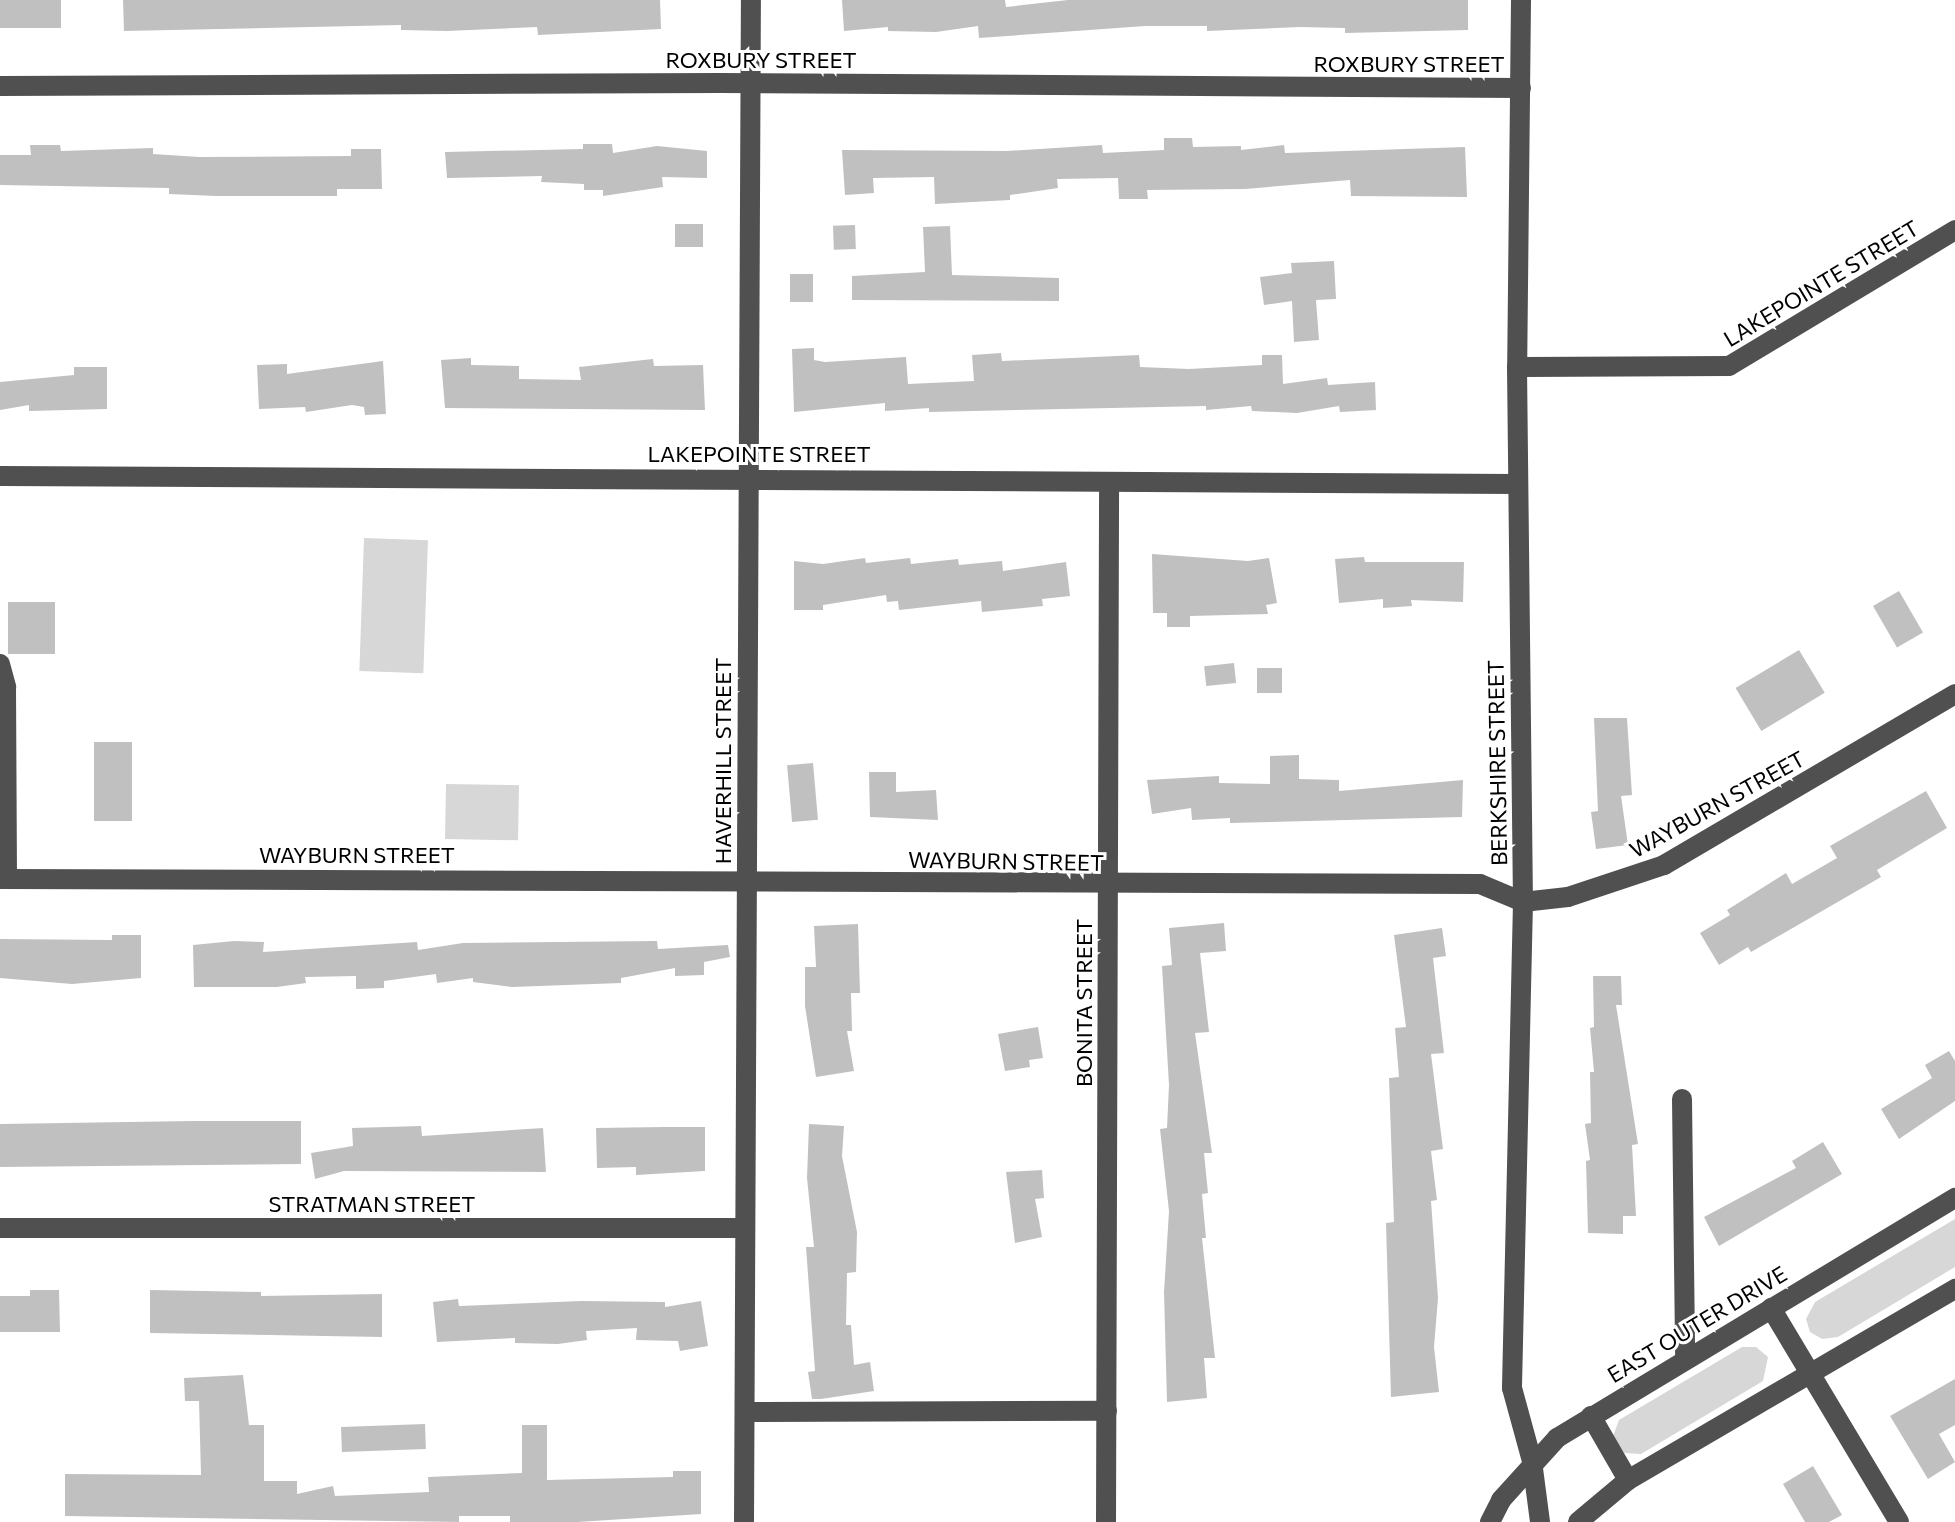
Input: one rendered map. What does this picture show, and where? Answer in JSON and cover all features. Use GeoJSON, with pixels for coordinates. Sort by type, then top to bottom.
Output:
{"type":"FeatureCollection","features":[{"type":"Feature","properties":{"kind":"street","name":"HAVERHILL STREET"},"geometry":{"type":"LineString","coordinates":[[744,1522],[751,0]]}},
{"type":"Feature","properties":{"kind":"street","name":"BERKSHIRE STREET"},"geometry":{"type":"LineString","coordinates":[[1521,0],[1517,367],[1523,902],[1512,1388],[1532,1461],[1540,1522]]}},
{"type":"Feature","properties":{"kind":"street","name":"ROXBURY STREET"},"geometry":{"type":"LineString","coordinates":[[0,86],[749,84],[1521,88]]}},
{"type":"Feature","properties":{"kind":"street","name":"LAKEPOINTE STREET"},"geometry":{"type":"LineString","coordinates":[[1517,367],[1729,366],[1955,230]]}},
{"type":"Feature","properties":{"kind":"street","name":"LAKEPOINTE STREET"},"geometry":{"type":"LineString","coordinates":[[0,476],[748,477],[1109,484],[1518,484]]}},
{"type":"Feature","properties":{"kind":"street","name":"BONITA STREET"},"geometry":{"type":"LineString","coordinates":[[1106,1522],[1109,484]]}},
{"type":"Feature","properties":{"kind":"street"},"geometry":{"type":"LineString","coordinates":[[0,664],[6,687],[3,879]]}},
{"type":"Feature","properties":{"kind":"street","name":"WAYBURN STREET"},"geometry":{"type":"LineString","coordinates":[[3,879],[747,881],[1108,886],[1480,884],[1523,902],[1568,897],[1664,865],[1955,694]]}},
{"type":"Feature","properties":{"kind":"street"},"geometry":{"type":"LineString","coordinates":[[1682,1099],[1685,1360]]}},
{"type":"Feature","properties":{"kind":"street","name":"EAST OUTER DRIVE"},"geometry":{"type":"LineString","coordinates":[[1490,1522],[1532,1461],[1591,1416],[1955,1198]]}},
{"type":"Feature","properties":{"kind":"street","name":"STRATMAN STREET"},"geometry":{"type":"LineString","coordinates":[[0,1228],[745,1228]]}},
{"type":"Feature","properties":{"kind":"street"},"geometry":{"type":"LineString","coordinates":[[1578,1522],[1628,1480],[1955,1289]]}},
{"type":"Feature","properties":{"kind":"street"},"geometry":{"type":"LineString","coordinates":[[1771,1308],[1899,1522]]}},
{"type":"Feature","properties":{"kind":"street"},"geometry":{"type":"LineString","coordinates":[[746,1412],[1107,1411]]}},
{"type":"Feature","properties":{"kind":"street"},"geometry":{"type":"LineString","coordinates":[[1591,1416],[1628,1480]]}},
{"type":"Feature","properties":{"kind":"shaded area"},"geometry":{"type":"Polygon","coordinates":[[[364,538],[428,540],[423,673],[359,671],[364,538]]]}},
{"type":"Feature","properties":{"kind":"shaded area"},"geometry":{"type":"Polygon","coordinates":[[[446,784],[519,785],[518,840],[445,839],[446,784]]]}},
{"type":"Feature","properties":{"kind":"shaded area"},"geometry":{"type":"Polygon","coordinates":[[[1955,1219],[1955,1267],[1838,1337],[1822,1339],[1810,1332],[1806,1319],[1815,1302],[1955,1219]]]}},
{"type":"Feature","properties":{"kind":"shaded area"},"geometry":{"type":"Polygon","coordinates":[[[1742,1347],[1756,1347],[1768,1357],[1763,1381],[1641,1454],[1624,1453],[1613,1436],[1619,1420],[1742,1347]]]}},
{"type":"Feature","properties":{"kind":"building"},"geometry":{"type":"Polygon","coordinates":[[[0,0],[61,0],[61,28],[0,28],[0,0]]]}},
{"type":"Feature","properties":{"kind":"building"},"geometry":{"type":"Polygon","coordinates":[[[123,0],[660,0],[661,29],[538,35],[537,27],[447,31],[401,30],[401,25],[124,31],[123,0]]]}},
{"type":"Feature","properties":{"kind":"building"},"geometry":{"type":"Polygon","coordinates":[[[842,0],[1005,0],[1006,7],[1068,0],[1468,0],[1468,30],[1345,33],[1345,28],[1207,31],[1207,26],[1145,26],[979,38],[978,26],[936,32],[888,31],[888,27],[844,31],[842,0]]]}},
{"type":"Feature","properties":{"kind":"building"},"geometry":{"type":"Polygon","coordinates":[[[1164,138],[1192,138],[1193,147],[1241,146],[1241,150],[1284,145],[1285,153],[1465,147],[1467,197],[1351,196],[1350,180],[1245,189],[1147,190],[1148,199],[1119,199],[1118,178],[1057,179],[1058,188],[1010,195],[1010,200],[935,204],[934,177],[873,178],[874,193],[845,195],[842,150],[1007,151],[1102,145],[1103,153],[1164,150],[1164,138]]]}},
{"type":"Feature","properties":{"kind":"building"},"geometry":{"type":"Polygon","coordinates":[[[583,144],[612,144],[613,153],[657,146],[707,151],[707,178],[662,177],[663,187],[603,196],[603,190],[584,190],[584,184],[541,182],[542,176],[447,178],[445,152],[583,149],[583,144]]]}},
{"type":"Feature","properties":{"kind":"building"},"geometry":{"type":"Polygon","coordinates":[[[30,145],[60,145],[61,151],[153,148],[153,154],[199,157],[351,156],[351,149],[381,149],[382,189],[337,189],[337,196],[216,196],[169,194],[169,188],[0,185],[0,155],[31,155],[30,145]]]}},
{"type":"Feature","properties":{"kind":"building"},"geometry":{"type":"Polygon","coordinates":[[[675,224],[703,224],[703,247],[675,247],[675,224]]]}},
{"type":"Feature","properties":{"kind":"building"},"geometry":{"type":"Polygon","coordinates":[[[855,225],[856,249],[834,250],[833,226],[855,225]]]}},
{"type":"Feature","properties":{"kind":"building"},"geometry":{"type":"Polygon","coordinates":[[[950,226],[952,275],[1059,278],[1059,301],[852,300],[852,276],[925,272],[923,227],[950,226]]]}},
{"type":"Feature","properties":{"kind":"building"},"geometry":{"type":"Polygon","coordinates":[[[1334,261],[1336,299],[1316,300],[1319,340],[1294,342],[1292,301],[1264,305],[1260,277],[1292,273],[1291,263],[1334,261]]]}},
{"type":"Feature","properties":{"kind":"building"},"geometry":{"type":"Polygon","coordinates":[[[790,274],[813,274],[813,302],[790,302],[790,274]]]}},
{"type":"Feature","properties":{"kind":"building"},"geometry":{"type":"Polygon","coordinates":[[[814,348],[814,360],[825,362],[906,357],[908,384],[974,381],[972,355],[1001,353],[1002,361],[1139,355],[1140,367],[1189,369],[1262,365],[1262,355],[1282,355],[1283,384],[1327,378],[1328,385],[1375,382],[1376,410],[1340,412],[1339,406],[1297,413],[1252,411],[1251,406],[1206,410],[1206,406],[929,412],[929,408],[885,411],[885,403],[794,412],[792,349],[814,348]]]}},
{"type":"Feature","properties":{"kind":"building"},"geometry":{"type":"Polygon","coordinates":[[[471,358],[471,365],[519,366],[519,379],[581,380],[579,367],[653,359],[654,366],[703,365],[705,410],[445,408],[441,360],[471,358]]]}},
{"type":"Feature","properties":{"kind":"building"},"geometry":{"type":"Polygon","coordinates":[[[383,361],[386,414],[365,415],[364,407],[352,405],[306,412],[305,407],[259,409],[257,365],[287,364],[287,374],[383,361]]]}},
{"type":"Feature","properties":{"kind":"building"},"geometry":{"type":"Polygon","coordinates":[[[74,367],[107,367],[107,409],[29,411],[29,405],[0,410],[0,382],[74,375],[74,367]]]}},
{"type":"Feature","properties":{"kind":"building"},"geometry":{"type":"Polygon","coordinates":[[[1152,554],[1248,561],[1269,558],[1277,603],[1266,605],[1268,614],[1190,616],[1190,627],[1167,627],[1167,613],[1153,613],[1152,554]]]}},
{"type":"Feature","properties":{"kind":"building"},"geometry":{"type":"Polygon","coordinates":[[[1364,557],[1365,562],[1464,562],[1463,602],[1411,600],[1412,606],[1383,608],[1383,599],[1339,603],[1335,559],[1364,557]]]}},
{"type":"Feature","properties":{"kind":"building"},"geometry":{"type":"Polygon","coordinates":[[[865,558],[866,563],[910,558],[911,564],[958,559],[959,565],[1002,561],[1003,571],[1066,562],[1070,596],[1042,599],[1043,606],[982,612],[981,601],[899,610],[898,601],[887,602],[886,595],[823,605],[823,610],[794,610],[794,561],[823,564],[865,558]]]}},
{"type":"Feature","properties":{"kind":"building"},"geometry":{"type":"Polygon","coordinates":[[[1899,591],[1923,633],[1897,648],[1873,606],[1899,591]]]}},
{"type":"Feature","properties":{"kind":"building"},"geometry":{"type":"Polygon","coordinates":[[[8,602],[55,602],[55,654],[8,654],[8,602]]]}},
{"type":"Feature","properties":{"kind":"building"},"geometry":{"type":"Polygon","coordinates":[[[1799,650],[1825,693],[1761,731],[1736,688],[1799,650]]]}},
{"type":"Feature","properties":{"kind":"building"},"geometry":{"type":"Polygon","coordinates":[[[1234,663],[1236,683],[1206,686],[1204,666],[1234,663]]]}},
{"type":"Feature","properties":{"kind":"building"},"geometry":{"type":"Polygon","coordinates":[[[1257,668],[1282,668],[1282,693],[1257,693],[1257,668]]]}},
{"type":"Feature","properties":{"kind":"building"},"geometry":{"type":"Polygon","coordinates":[[[1594,718],[1627,718],[1632,795],[1621,796],[1628,845],[1596,849],[1591,812],[1598,811],[1594,718]]]}},
{"type":"Feature","properties":{"kind":"building"},"geometry":{"type":"Polygon","coordinates":[[[94,742],[132,742],[132,821],[94,821],[94,742]]]}},
{"type":"Feature","properties":{"kind":"building"},"geometry":{"type":"Polygon","coordinates":[[[1299,755],[1299,779],[1339,780],[1339,791],[1463,780],[1462,817],[1230,823],[1230,818],[1192,820],[1191,808],[1152,814],[1147,780],[1219,776],[1219,783],[1270,784],[1270,756],[1299,755]]]}},
{"type":"Feature","properties":{"kind":"building"},"geometry":{"type":"Polygon","coordinates":[[[813,763],[818,820],[792,822],[787,765],[813,763]]]}},
{"type":"Feature","properties":{"kind":"building"},"geometry":{"type":"Polygon","coordinates":[[[869,772],[896,772],[896,792],[936,790],[938,820],[870,817],[869,772]]]}},
{"type":"Feature","properties":{"kind":"building"},"geometry":{"type":"Polygon","coordinates":[[[1926,791],[1947,828],[1877,870],[1881,877],[1751,952],[1748,947],[1719,965],[1700,933],[1730,915],[1727,910],[1786,873],[1792,884],[1837,858],[1830,846],[1926,791]]]}},
{"type":"Feature","properties":{"kind":"building"},"geometry":{"type":"Polygon","coordinates":[[[1224,923],[1226,951],[1200,953],[1209,1032],[1195,1033],[1212,1153],[1204,1153],[1208,1193],[1202,1194],[1206,1238],[1202,1238],[1215,1358],[1204,1358],[1207,1398],[1167,1402],[1164,1292],[1169,1211],[1160,1129],[1167,1128],[1169,1085],[1162,966],[1172,965],[1169,928],[1224,923]]]}},
{"type":"Feature","properties":{"kind":"building"},"geometry":{"type":"Polygon","coordinates":[[[858,924],[860,993],[851,993],[852,1031],[847,1031],[854,1071],[816,1077],[805,1006],[805,967],[816,967],[814,926],[858,924]]]}},
{"type":"Feature","properties":{"kind":"building"},"geometry":{"type":"Polygon","coordinates":[[[1442,928],[1446,956],[1433,958],[1444,1053],[1431,1054],[1443,1149],[1431,1151],[1437,1200],[1431,1201],[1438,1298],[1434,1347],[1439,1392],[1391,1397],[1386,1223],[1394,1222],[1389,1078],[1399,1077],[1395,1028],[1406,1027],[1394,935],[1442,928]]]}},
{"type":"Feature","properties":{"kind":"building"},"geometry":{"type":"Polygon","coordinates":[[[112,935],[141,935],[141,978],[72,984],[0,978],[0,939],[112,940],[112,935]]]}},
{"type":"Feature","properties":{"kind":"building"},"geometry":{"type":"Polygon","coordinates":[[[657,941],[658,949],[728,945],[730,957],[704,962],[704,975],[675,976],[675,968],[621,978],[621,983],[512,987],[473,982],[473,978],[437,983],[436,974],[384,981],[384,988],[356,989],[356,976],[305,977],[306,983],[277,987],[194,987],[193,945],[264,942],[263,952],[417,942],[418,950],[463,943],[657,941]]]}},
{"type":"Feature","properties":{"kind":"building"},"geometry":{"type":"Polygon","coordinates":[[[1593,976],[1621,976],[1622,1005],[1616,1005],[1638,1144],[1632,1145],[1636,1216],[1623,1216],[1623,1234],[1588,1233],[1586,1161],[1590,1160],[1585,1124],[1591,1123],[1590,1072],[1594,1072],[1590,1028],[1594,1027],[1593,976]]]}},
{"type":"Feature","properties":{"kind":"building"},"geometry":{"type":"Polygon","coordinates":[[[1038,1027],[1043,1058],[1029,1060],[1030,1067],[1005,1071],[998,1034],[1038,1027]]]}},
{"type":"Feature","properties":{"kind":"building"},"geometry":{"type":"Polygon","coordinates":[[[1949,1051],[1955,1061],[1955,1101],[1899,1139],[1881,1109],[1932,1078],[1925,1065],[1949,1051]]]}},
{"type":"Feature","properties":{"kind":"building"},"geometry":{"type":"Polygon","coordinates":[[[301,1121],[301,1164],[0,1167],[0,1124],[301,1121]]]}},
{"type":"Feature","properties":{"kind":"building"},"geometry":{"type":"Polygon","coordinates":[[[809,1124],[844,1126],[842,1156],[857,1232],[856,1272],[847,1273],[846,1325],[851,1325],[854,1365],[870,1362],[874,1391],[821,1399],[812,1399],[808,1372],[815,1371],[806,1247],[814,1247],[807,1178],[809,1124]]]}},
{"type":"Feature","properties":{"kind":"building"},"geometry":{"type":"Polygon","coordinates":[[[421,1126],[422,1136],[543,1128],[546,1172],[344,1171],[315,1179],[311,1153],[353,1146],[352,1128],[421,1126]]]}},
{"type":"Feature","properties":{"kind":"building"},"geometry":{"type":"Polygon","coordinates":[[[705,1127],[705,1171],[636,1175],[636,1167],[597,1168],[596,1128],[705,1127]]]}},
{"type":"Feature","properties":{"kind":"building"},"geometry":{"type":"Polygon","coordinates":[[[1823,1142],[1842,1174],[1719,1246],[1704,1217],[1796,1168],[1792,1161],[1823,1142]]]}},
{"type":"Feature","properties":{"kind":"building"},"geometry":{"type":"Polygon","coordinates":[[[1042,1170],[1044,1198],[1035,1199],[1042,1237],[1015,1243],[1006,1172],[1042,1170]]]}},
{"type":"Feature","properties":{"kind":"building"},"geometry":{"type":"Polygon","coordinates":[[[30,1290],[59,1290],[60,1332],[0,1332],[0,1296],[30,1296],[30,1290]]]}},
{"type":"Feature","properties":{"kind":"building"},"geometry":{"type":"Polygon","coordinates":[[[150,1290],[261,1292],[261,1296],[382,1294],[382,1337],[150,1333],[150,1290]]]}},
{"type":"Feature","properties":{"kind":"building"},"geometry":{"type":"Polygon","coordinates":[[[458,1299],[459,1306],[581,1301],[665,1302],[665,1307],[701,1301],[708,1346],[680,1351],[678,1341],[636,1340],[637,1328],[586,1331],[587,1340],[558,1344],[515,1343],[515,1338],[437,1342],[433,1302],[458,1299]]]}},
{"type":"Feature","properties":{"kind":"building"},"geometry":{"type":"Polygon","coordinates":[[[243,1375],[249,1425],[264,1425],[264,1481],[297,1481],[297,1494],[333,1486],[335,1496],[429,1492],[428,1477],[522,1473],[522,1425],[547,1425],[547,1480],[673,1477],[673,1471],[701,1471],[701,1514],[578,1522],[510,1522],[510,1516],[459,1516],[459,1522],[65,1516],[65,1474],[201,1475],[199,1401],[185,1401],[184,1378],[243,1375]]]}},
{"type":"Feature","properties":{"kind":"building"},"geometry":{"type":"Polygon","coordinates":[[[1955,1379],[1955,1425],[1939,1434],[1955,1462],[1928,1479],[1890,1416],[1955,1379]]]}},
{"type":"Feature","properties":{"kind":"building"},"geometry":{"type":"Polygon","coordinates":[[[425,1424],[426,1449],[342,1452],[341,1427],[425,1424]]]}},
{"type":"Feature","properties":{"kind":"building"},"geometry":{"type":"Polygon","coordinates":[[[1813,1466],[1842,1515],[1829,1522],[1805,1522],[1783,1484],[1813,1466]]]}}]}
